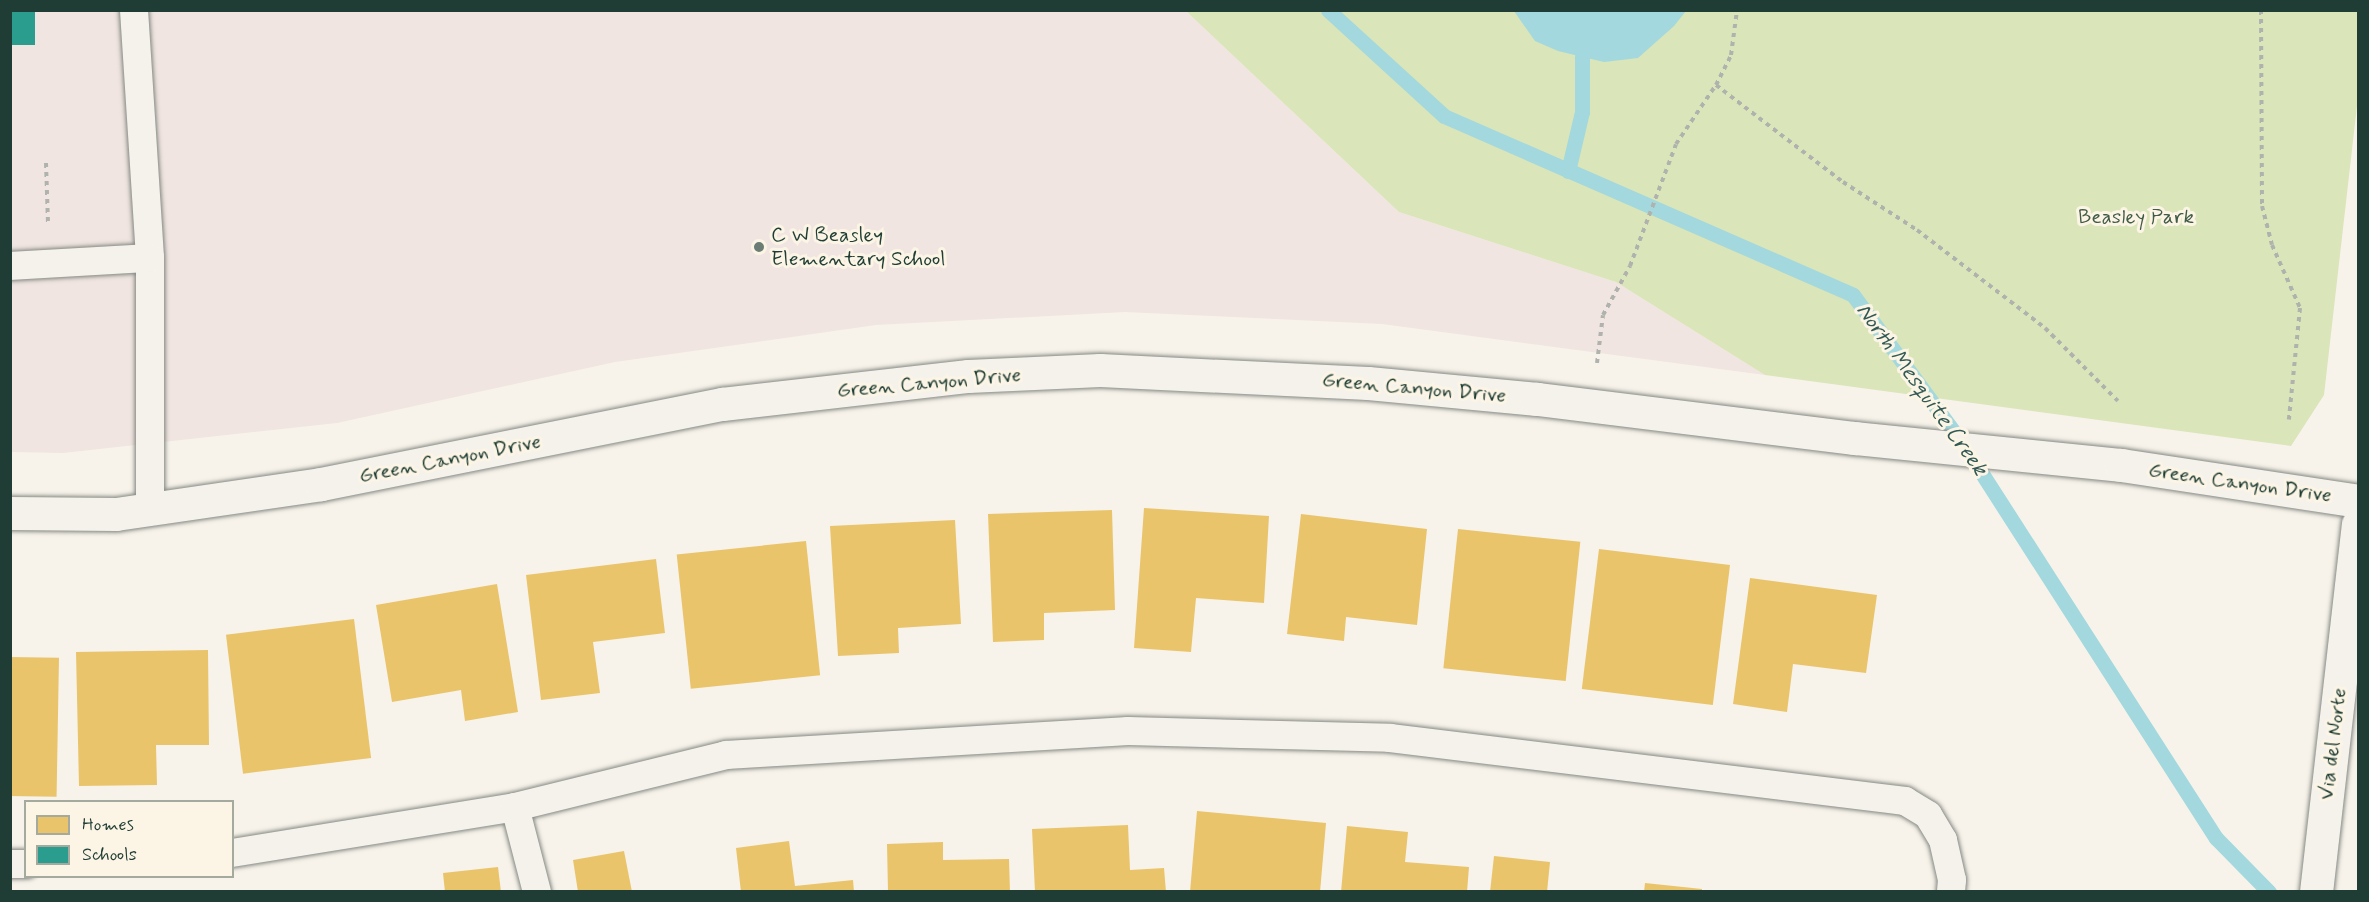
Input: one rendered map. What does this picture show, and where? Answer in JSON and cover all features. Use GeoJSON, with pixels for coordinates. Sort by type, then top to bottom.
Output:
{"type":"FeatureCollection","features":[{"type":"Feature","properties":{"kind":"street","name":"Green Canyon Drive"},"geometry":{"type":"LineString","coordinates":[[10,513],[116,514],[321,484],[722,404],[968,376],[1100,370],[1368,383],[1592,405],[1855,438],[2121,465],[2358,501]]}},
{"type":"Feature","properties":{"kind":"street","name":"Via del Norte"},"geometry":{"type":"LineString","coordinates":[[2316,891],[2358,524]]}},
{"type":"Feature","properties":{"kind":"lane"},"geometry":{"type":"LineString","coordinates":[[134,10],[150,258],[150,509]]}},
{"type":"Feature","properties":{"kind":"lane"},"geometry":{"type":"LineString","coordinates":[[10,266],[150,258]]}},
{"type":"Feature","properties":{"kind":"lane"},"geometry":{"type":"LineString","coordinates":[[234,853],[515,807],[726,755],[1128,731],[1390,738],[1905,801],[1928,814],[1943,840],[1952,880],[1951,891]]}},
{"type":"Feature","properties":{"kind":"lane"},"geometry":{"type":"LineString","coordinates":[[515,807],[537,891]]}},
{"type":"Feature","properties":{"kind":"path"},"geometry":{"type":"LineString","coordinates":[[1592,405],[1603,315],[1630,266],[1676,144],[1716,85],[1731,55],[1737,10]]}},
{"type":"Feature","properties":{"kind":"path"},"geometry":{"type":"LineString","coordinates":[[2261,10],[2262,206],[2272,245],[2300,308],[2289,419]]}},
{"type":"Feature","properties":{"kind":"path"},"geometry":{"type":"LineString","coordinates":[[1716,85],[1843,182],[1917,230],[2045,328],[2118,401]]}},
{"type":"Feature","properties":{"kind":"path"},"geometry":{"type":"LineString","coordinates":[[46,164],[49,264]]}},
{"type":"Feature","properties":{"kind":"shaded area","name":"C W Beasley Elementary School"},"geometry":{"type":"Polygon","coordinates":[[[11,10],[1186,11],[1399,212],[1616,282],[1765,375],[1382,324],[1125,312],[876,325],[615,362],[337,423],[63,453],[11,452],[11,10]]]}},
{"type":"Feature","properties":{"kind":"green space","name":"Beasley Park"},"geometry":{"type":"Polygon","coordinates":[[[1186,11],[2358,11],[2358,97],[2324,395],[2291,446],[1765,375],[1616,282],[1399,212],[1186,11]]]}},
{"type":"Feature","properties":{"kind":"water"},"geometry":{"type":"Polygon","coordinates":[[[1514,11],[1686,11],[1674,26],[1638,58],[1604,62],[1558,51],[1535,41],[1514,11]]]}},
{"type":"Feature","properties":{"kind":"building: Homes"},"geometry":{"type":"Polygon","coordinates":[[[1144,508],[1269,516],[1264,603],[1196,598],[1191,652],[1134,648],[1144,508]]]}},
{"type":"Feature","properties":{"kind":"building: Homes"},"geometry":{"type":"Polygon","coordinates":[[[1112,510],[1115,610],[1044,613],[1044,640],[993,642],[988,514],[1112,510]]]}},
{"type":"Feature","properties":{"kind":"building: Homes"},"geometry":{"type":"Polygon","coordinates":[[[1301,514],[1427,529],[1417,625],[1346,617],[1344,641],[1287,634],[1301,514]]]}},
{"type":"Feature","properties":{"kind":"building: Homes"},"geometry":{"type":"Polygon","coordinates":[[[955,520],[961,624],[898,628],[899,653],[838,656],[830,526],[955,520]]]}},
{"type":"Feature","properties":{"kind":"building: Homes"},"geometry":{"type":"Polygon","coordinates":[[[1458,529],[1580,542],[1566,681],[1443,668],[1458,529]]]}},
{"type":"Feature","properties":{"kind":"building: Homes"},"geometry":{"type":"Polygon","coordinates":[[[806,541],[820,675],[691,689],[677,555],[806,541]]]}},
{"type":"Feature","properties":{"kind":"building: Homes"},"geometry":{"type":"Polygon","coordinates":[[[1599,549],[1730,565],[1713,705],[1582,689],[1599,549]]]}},
{"type":"Feature","properties":{"kind":"building: Homes"},"geometry":{"type":"Polygon","coordinates":[[[656,559],[665,633],[593,642],[600,693],[541,700],[526,575],[656,559]]]}},
{"type":"Feature","properties":{"kind":"building: Homes"},"geometry":{"type":"Polygon","coordinates":[[[1750,578],[1877,595],[1866,673],[1793,664],[1787,712],[1733,704],[1750,578]]]}},
{"type":"Feature","properties":{"kind":"building: Homes"},"geometry":{"type":"Polygon","coordinates":[[[497,584],[518,712],[465,721],[461,690],[392,702],[376,605],[497,584]]]}},
{"type":"Feature","properties":{"kind":"building: Homes"},"geometry":{"type":"Polygon","coordinates":[[[354,619],[371,758],[243,774],[226,635],[354,619]]]}},
{"type":"Feature","properties":{"kind":"building: Homes"},"geometry":{"type":"Polygon","coordinates":[[[208,650],[209,745],[156,745],[157,785],[79,786],[76,652],[208,650]]]}},
{"type":"Feature","properties":{"kind":"building: Homes"},"geometry":{"type":"Polygon","coordinates":[[[10,657],[59,658],[57,797],[10,796],[10,657]]]}},
{"type":"Feature","properties":{"kind":"building: Homes"},"geometry":{"type":"Polygon","coordinates":[[[1197,811],[1326,823],[1320,892],[1190,892],[1197,811]]]}},
{"type":"Feature","properties":{"kind":"building: Homes"},"geometry":{"type":"Polygon","coordinates":[[[1128,825],[1130,870],[1164,868],[1166,892],[1035,892],[1032,829],[1128,825]]]}},
{"type":"Feature","properties":{"kind":"building: Homes"},"geometry":{"type":"Polygon","coordinates":[[[1347,826],[1408,832],[1405,862],[1469,867],[1467,892],[1341,892],[1347,826]]]}},
{"type":"Feature","properties":{"kind":"building: Homes"},"geometry":{"type":"Polygon","coordinates":[[[789,841],[795,886],[853,880],[854,892],[741,892],[736,848],[789,841]]]}},
{"type":"Feature","properties":{"kind":"building: Homes"},"geometry":{"type":"Polygon","coordinates":[[[943,842],[943,860],[1009,859],[1010,892],[888,892],[887,844],[943,842]]]}},
{"type":"Feature","properties":{"kind":"building: Homes"},"geometry":{"type":"Polygon","coordinates":[[[624,851],[632,892],[578,892],[573,860],[624,851]]]}},
{"type":"Feature","properties":{"kind":"building: Homes"},"geometry":{"type":"Polygon","coordinates":[[[1494,856],[1550,862],[1547,892],[1490,892],[1494,856]]]}},
{"type":"Feature","properties":{"kind":"building: Homes"},"geometry":{"type":"Polygon","coordinates":[[[498,867],[501,892],[445,892],[443,873],[498,867]]]}},
{"type":"Feature","properties":{"kind":"building: Homes"},"geometry":{"type":"Polygon","coordinates":[[[1645,883],[1702,889],[1702,892],[1644,892],[1645,883]]]}},
{"type":"Feature","properties":{"kind":"building: Schools"},"geometry":{"type":"Polygon","coordinates":[[[10,10],[35,10],[35,45],[10,45],[10,10]]]}},
{"type":"Feature","properties":{"kind":"waterway","name":"North Mesquite Creek"},"geometry":{"type":"LineString","coordinates":[[1328,10],[1444,116],[1853,295],[1963,444],[2216,838],[2269,892]]}},
{"type":"Feature","properties":{"kind":"waterway"},"geometry":{"type":"LineString","coordinates":[[1568,171],[1582,112],[1582,57]]}},
{"type":"Feature","properties":{"kind":"place","name":"C W Beasley Elementary School"},"geometry":{"type":"Point","coordinates":[759,247]}}]}
